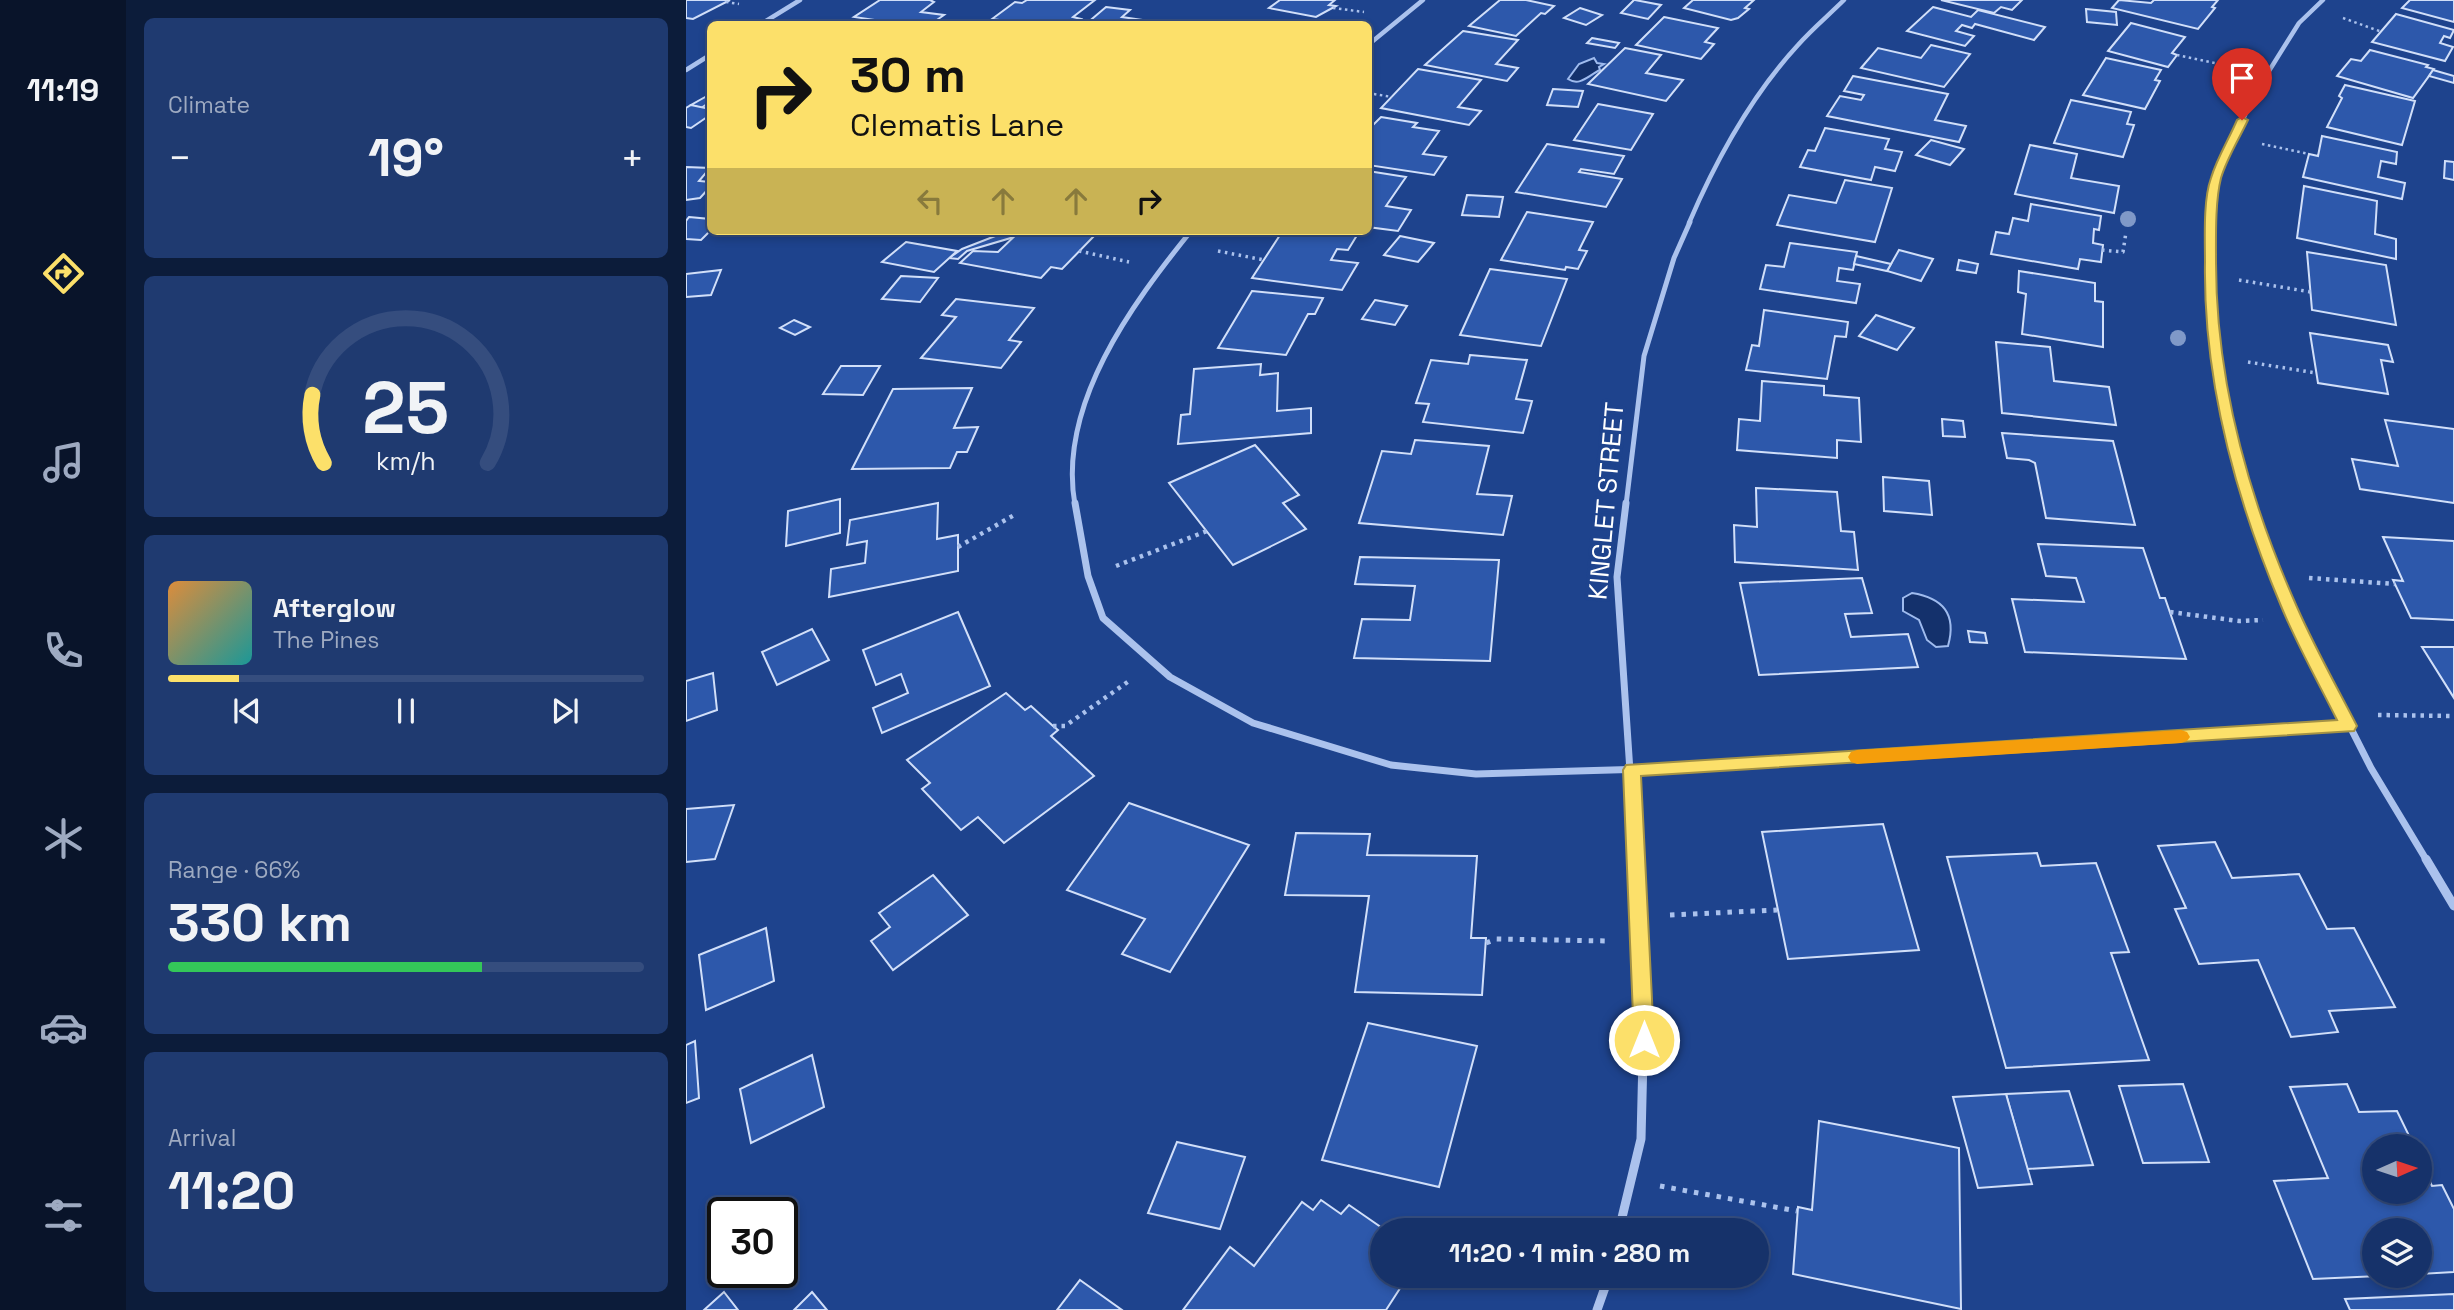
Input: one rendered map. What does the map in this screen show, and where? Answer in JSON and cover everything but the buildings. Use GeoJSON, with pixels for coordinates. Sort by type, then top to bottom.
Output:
{"type":"FeatureCollection","features":[{"type":"Feature","properties":{"kind":"street"},"geometry":{"type":"LineString","coordinates":[[766,21],[800,0]]}},
{"type":"Feature","properties":{"kind":"street"},"geometry":{"type":"LineString","coordinates":[[1372,41],[1423,0]]}},
{"type":"Feature","properties":{"kind":"street","name":"KINGLET STREET"},"geometry":{"type":"LineString","coordinates":[[1622,1218],[1642,1125],[1644,1016],[1632,770],[1617,577],[1644,356],[1674,258],[1708,179],[1751,107],[1797,46],[1844,0]]}},
{"type":"Feature","properties":{"kind":"street"},"geometry":{"type":"LineString","coordinates":[[2323,0],[2299,23],[2254,95],[2216,179],[2210,275],[2223,405],[2252,509],[2295,620],[2348,726],[2454,906]]}},
{"type":"Feature","properties":{"kind":"street"},"geometry":{"type":"LineString","coordinates":[[686,70],[707,57]]}},
{"type":"Feature","properties":{"kind":"street"},"geometry":{"type":"LineString","coordinates":[[1188,235],[1160,269],[1104,356],[1077,429],[1073,492],[1088,576],[1103,618],[1170,677],[1254,723],[1391,765],[1476,774],[1574,774],[2348,726]]}},
{"type":"Feature","properties":{"kind":"street"},"geometry":{"type":"LineString","coordinates":[[1597,1310],[1605,1288]]}},
{"type":"Feature","properties":{"kind":"path"},"geometry":{"type":"LineString","coordinates":[[2316,6],[2361,26],[2382,32]]}},
{"type":"Feature","properties":{"kind":"path"},"geometry":{"type":"LineString","coordinates":[[2177,55],[2267,75]]}},
{"type":"Feature","properties":{"kind":"path"},"geometry":{"type":"LineString","coordinates":[[1372,94],[1392,97]]}},
{"type":"Feature","properties":{"kind":"path"},"geometry":{"type":"LineString","coordinates":[[2234,138],[2309,154]]}},
{"type":"Feature","properties":{"kind":"path"},"geometry":{"type":"LineString","coordinates":[[2102,250],[2123,252],[2126,232]]}},
{"type":"Feature","properties":{"kind":"path"},"geometry":{"type":"LineString","coordinates":[[1079,251],[1160,269]]}},
{"type":"Feature","properties":{"kind":"path"},"geometry":{"type":"LineString","coordinates":[[1218,251],[1264,260]]}},
{"type":"Feature","properties":{"kind":"path"},"geometry":{"type":"LineString","coordinates":[[2210,275],[2311,292]]}},
{"type":"Feature","properties":{"kind":"path"},"geometry":{"type":"LineString","coordinates":[[2216,356],[2316,373]]}},
{"type":"Feature","properties":{"kind":"path"},"geometry":{"type":"LineString","coordinates":[[958,547],[1016,514]]}},
{"type":"Feature","properties":{"kind":"path"},"geometry":{"type":"LineString","coordinates":[[1088,576],[1207,531]]}},
{"type":"Feature","properties":{"kind":"path"},"geometry":{"type":"LineString","coordinates":[[2277,576],[2395,584]]}},
{"type":"Feature","properties":{"kind":"path"},"geometry":{"type":"LineString","coordinates":[[2170,612],[2239,621],[2295,620]]}},
{"type":"Feature","properties":{"kind":"path"},"geometry":{"type":"LineString","coordinates":[[1053,726],[1065,726],[1154,663]]}},
{"type":"Feature","properties":{"kind":"path"},"geometry":{"type":"LineString","coordinates":[[2343,714],[2454,716]]}},
{"type":"Feature","properties":{"kind":"path"},"geometry":{"type":"LineString","coordinates":[[1640,917],[1777,910]]}},
{"type":"Feature","properties":{"kind":"path"},"geometry":{"type":"LineString","coordinates":[[1486,943],[1496,939],[1641,941]]}},
{"type":"Feature","properties":{"kind":"path"},"geometry":{"type":"LineString","coordinates":[[1630,1180],[1797,1211]]}},
{"type":"Feature","properties":{"kind":"water"},"geometry":{"type":"Polygon","coordinates":[[[1594,58],[1597,63],[1604,64],[1599,67],[1600,70],[1577,82],[1568,79],[1579,64],[1594,58]]]}},
{"type":"Feature","properties":{"kind":"water"},"geometry":{"type":"Polygon","coordinates":[[[1912,593],[1932,599],[1945,609],[1951,625],[1948,646],[1936,647],[1927,640],[1919,620],[1903,611],[1903,598],[1912,593]]]}},
{"type":"Feature","properties":{"kind":"slow traffic"},"geometry":{"type":"LineString","coordinates":[[1857,757],[2181,737]]}},
{"type":"Feature","properties":{"kind":"route"},"geometry":{"type":"LineString","coordinates":[[1644,1040],[1632,770],[2348,726],[2277,576],[2252,509],[2223,405],[2210,294],[2211,236],[2216,179],[2242,120]]}}]}
